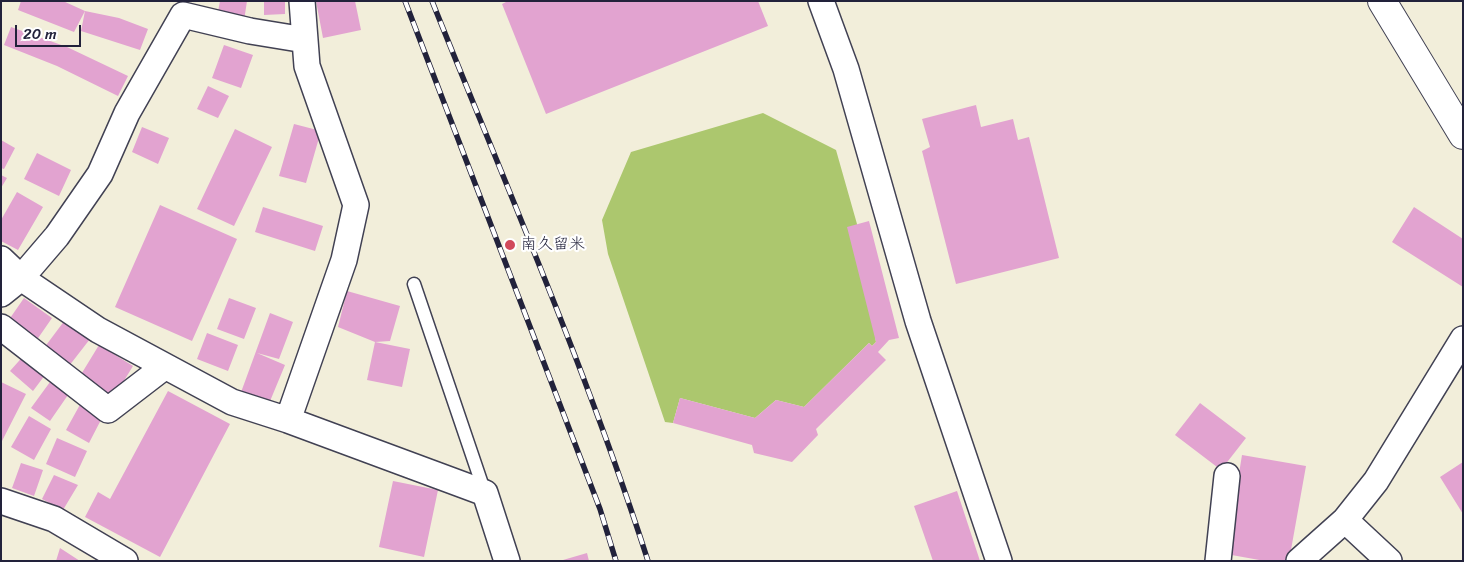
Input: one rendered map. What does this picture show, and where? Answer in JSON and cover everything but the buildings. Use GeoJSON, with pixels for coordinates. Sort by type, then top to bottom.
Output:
{"type":"FeatureCollection","features":[{"type":"Feature","properties":{"kind":"street"},"geometry":{"type":"LineString","coordinates":[[288,420],[344,260],[356,206],[307,66],[302,1]]}},
{"type":"Feature","properties":{"kind":"street"},"geometry":{"type":"LineString","coordinates":[[821,1],[846,69],[918,321],[999,561]]}},
{"type":"Feature","properties":{"kind":"street"},"geometry":{"type":"LineString","coordinates":[[1382,1],[1463,135]]}},
{"type":"Feature","properties":{"kind":"street"},"geometry":{"type":"LineString","coordinates":[[1,294],[21,278],[57,236],[100,174],[127,113],[183,16],[250,31],[305,40]]}},
{"type":"Feature","properties":{"kind":"street"},"geometry":{"type":"LineString","coordinates":[[1,259],[21,278],[98,330],[232,402],[288,420],[485,493],[507,561]]}},
{"type":"Feature","properties":{"kind":"street"},"geometry":{"type":"LineString","coordinates":[[1,327],[108,410],[164,367]]}},
{"type":"Feature","properties":{"kind":"street"},"geometry":{"type":"LineString","coordinates":[[1299,561],[1345,520],[1376,481],[1463,339]]}},
{"type":"Feature","properties":{"kind":"street"},"geometry":{"type":"LineString","coordinates":[[1218,561],[1228,476]]}},
{"type":"Feature","properties":{"kind":"street"},"geometry":{"type":"LineString","coordinates":[[1,501],[54,519],[125,561]]}},
{"type":"Feature","properties":{"kind":"street"},"geometry":{"type":"LineString","coordinates":[[1345,520],[1389,561]]}},
{"type":"Feature","properties":{"kind":"lane"},"geometry":{"type":"LineString","coordinates":[[414,284],[485,493]]}},
{"type":"Feature","properties":{"kind":"green space"},"geometry":{"type":"Polygon","coordinates":[[[763,113],[836,150],[857,224],[876,342],[872,346],[869,343],[804,407],[776,400],[755,418],[680,398],[673,423],[665,422],[608,254],[602,220],[631,152],[763,113]]]}},
{"type":"Feature","properties":{"kind":"railway"},"geometry":{"type":"LineString","coordinates":[[405,1],[600,509],[616,561]]}},
{"type":"Feature","properties":{"kind":"railway"},"geometry":{"type":"LineString","coordinates":[[432,1],[572,349],[599,419],[648,561]]}},
{"type":"Feature","properties":{"kind":"place","name":"南久留米"},"geometry":{"type":"Point","coordinates":[510,245]}}]}
